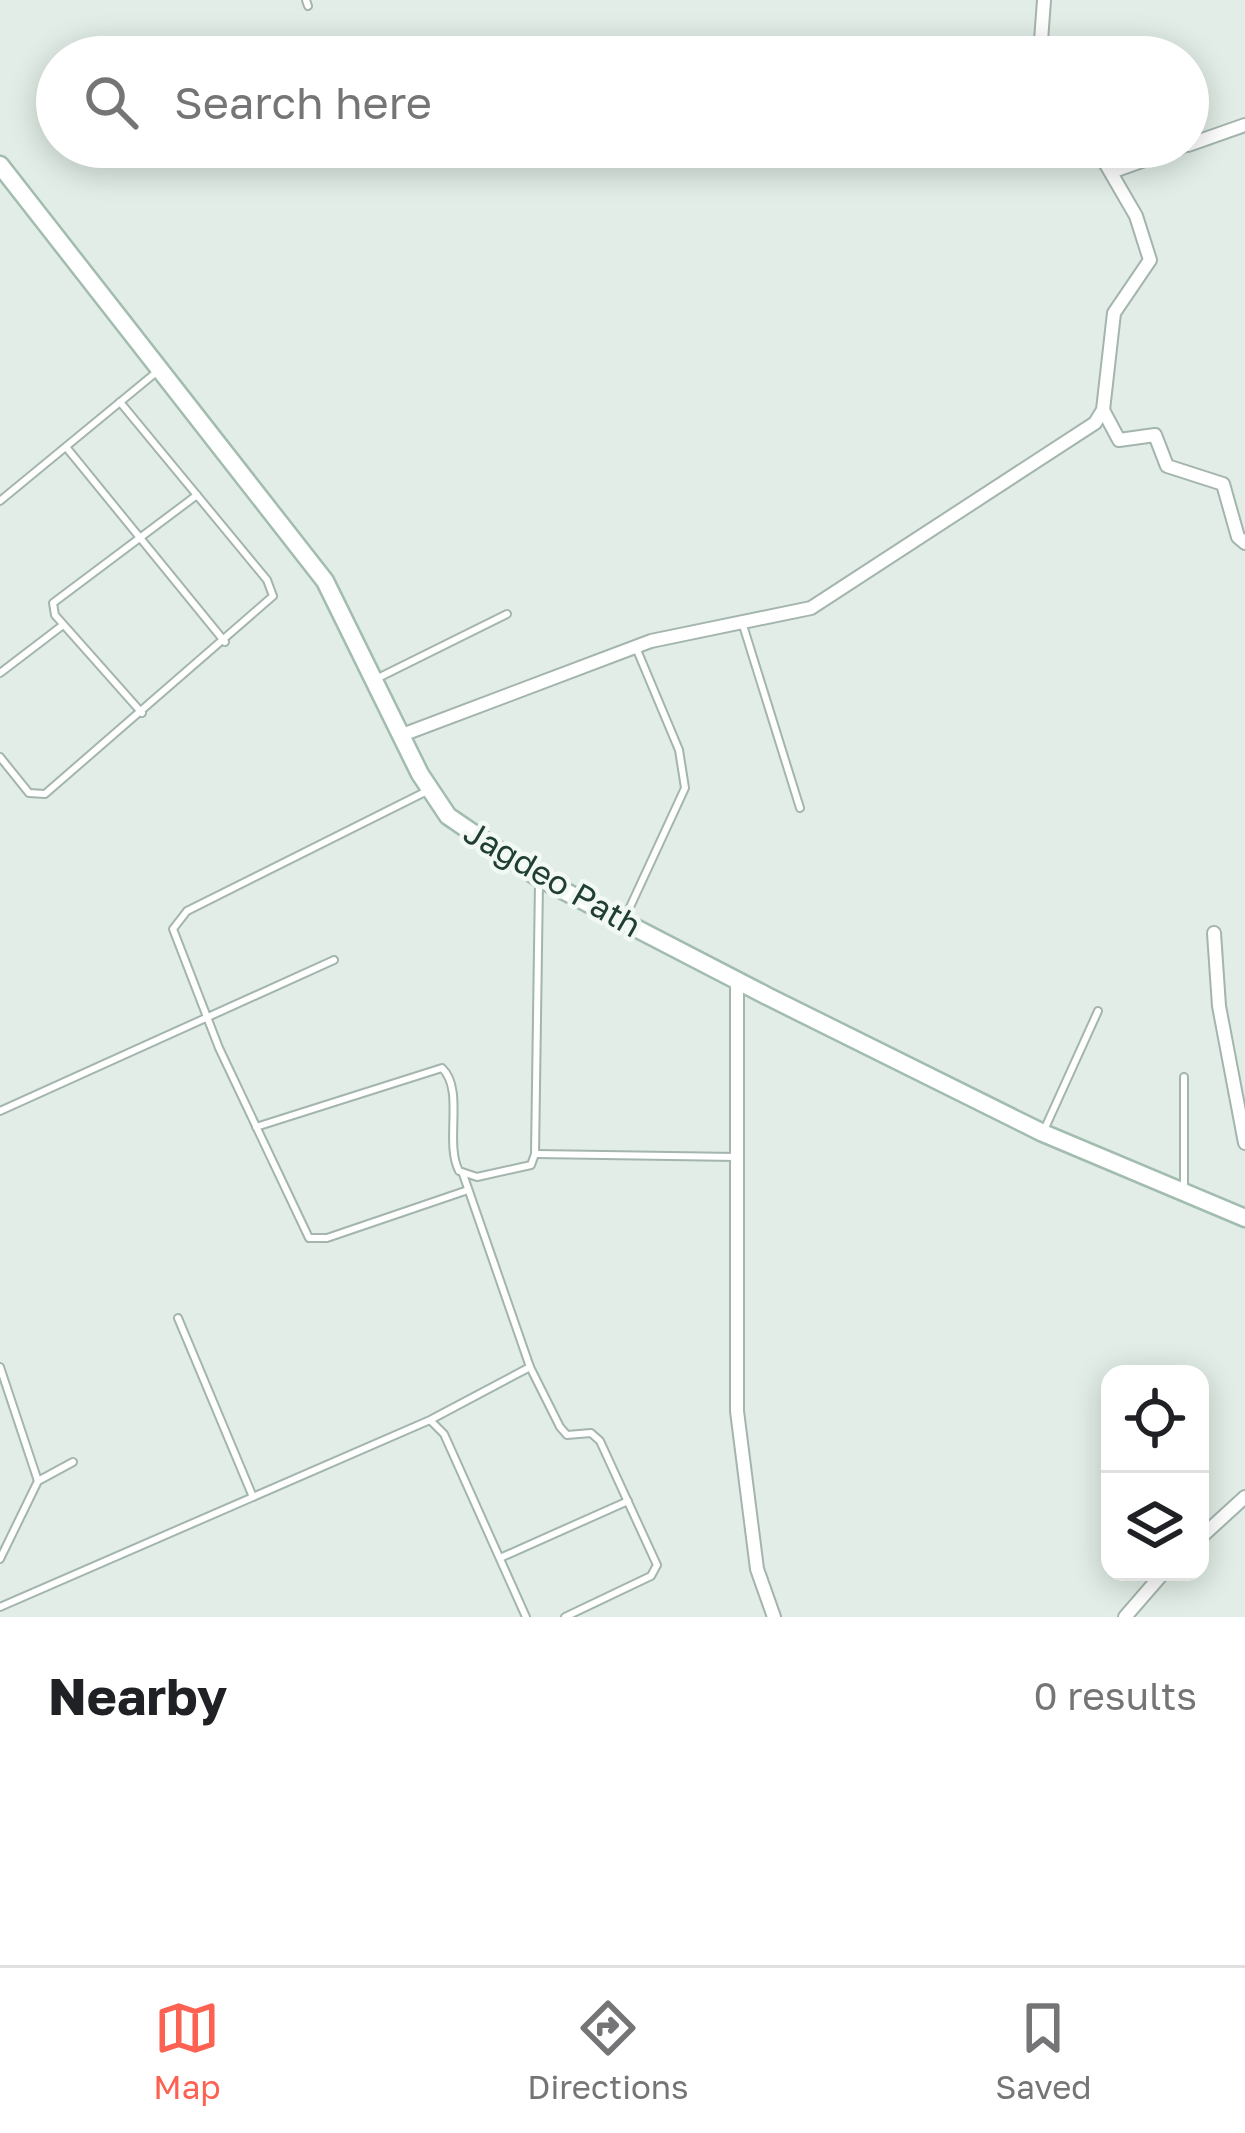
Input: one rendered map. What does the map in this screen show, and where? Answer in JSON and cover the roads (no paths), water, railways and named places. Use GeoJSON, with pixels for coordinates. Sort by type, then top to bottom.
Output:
{"type":"FeatureCollection","features":[{"type":"Feature","properties":{"kind":"main road","name":"Jagdeo Path"},"geometry":{"type":"LineString","coordinates":[[0,165],[325,581],[448,816],[538,878],[737,981],[1043,1132],[1245,1218]]}},
{"type":"Feature","properties":{"kind":"street"},"geometry":{"type":"LineString","coordinates":[[1041,36],[1044,0]]}},
{"type":"Feature","properties":{"kind":"street"},"geometry":{"type":"LineString","coordinates":[[1209,137],[1245,124]]}},
{"type":"Feature","properties":{"kind":"street"},"geometry":{"type":"LineString","coordinates":[[402,735],[635,647],[811,608],[1088,429],[1103,410],[1114,313],[1150,260],[1141,226],[1109,168]]}},
{"type":"Feature","properties":{"kind":"street"},"geometry":{"type":"LineString","coordinates":[[1111,172],[1122,168]]}},
{"type":"Feature","properties":{"kind":"street"},"geometry":{"type":"LineString","coordinates":[[1103,410],[1119,440],[1155,434],[1167,466],[1223,484],[1238,537],[1245,543]]}},
{"type":"Feature","properties":{"kind":"street"},"geometry":{"type":"LineString","coordinates":[[1214,933],[1219,1006],[1245,1143]]}},
{"type":"Feature","properties":{"kind":"street"},"geometry":{"type":"LineString","coordinates":[[737,981],[737,1411],[757,1569],[774,1617]]}},
{"type":"Feature","properties":{"kind":"street"},"geometry":{"type":"LineString","coordinates":[[1209,1530],[1244,1499]]}},
{"type":"Feature","properties":{"kind":"street"},"geometry":{"type":"LineString","coordinates":[[1126,1617],[1156,1581]]}},
{"type":"Feature","properties":{"kind":"lane"},"geometry":{"type":"LineString","coordinates":[[0,501],[160,370]]}},
{"type":"Feature","properties":{"kind":"lane"},"geometry":{"type":"LineString","coordinates":[[0,757],[28,793],[45,794],[225,642],[273,592],[121,403]]}},
{"type":"Feature","properties":{"kind":"lane"},"geometry":{"type":"LineString","coordinates":[[66,447],[225,642]]}},
{"type":"Feature","properties":{"kind":"lane"},"geometry":{"type":"LineString","coordinates":[[142,713],[63,625],[53,610],[55,599],[197,495]]}},
{"type":"Feature","properties":{"kind":"lane"},"geometry":{"type":"LineString","coordinates":[[376,680],[507,614]]}},
{"type":"Feature","properties":{"kind":"lane"},"geometry":{"type":"LineString","coordinates":[[741,622],[800,808]]}},
{"type":"Feature","properties":{"kind":"lane"},"geometry":{"type":"LineString","coordinates":[[0,673],[63,625]]}},
{"type":"Feature","properties":{"kind":"lane"},"geometry":{"type":"LineString","coordinates":[[623,922],[685,788],[679,750],[635,647]]}},
{"type":"Feature","properties":{"kind":"lane"},"geometry":{"type":"LineString","coordinates":[[430,789],[176,919],[174,936],[299,1223],[313,1240],[468,1190]]}},
{"type":"Feature","properties":{"kind":"lane"},"geometry":{"type":"LineString","coordinates":[[463,1174],[518,1171],[531,1166],[535,1154],[538,878]]}},
{"type":"Feature","properties":{"kind":"lane"},"geometry":{"type":"LineString","coordinates":[[0,1111],[334,960]]}},
{"type":"Feature","properties":{"kind":"lane"},"geometry":{"type":"LineString","coordinates":[[1043,1132],[1099,1011]]}},
{"type":"Feature","properties":{"kind":"lane"},"geometry":{"type":"LineString","coordinates":[[256,1127],[442,1068],[451,1080],[453,1159],[463,1174],[530,1366],[563,1433],[590,1433],[600,1441],[656,1559],[655,1573],[565,1617]]}},
{"type":"Feature","properties":{"kind":"lane"},"geometry":{"type":"LineString","coordinates":[[1184,1077],[1184,1192]]}},
{"type":"Feature","properties":{"kind":"lane"},"geometry":{"type":"LineString","coordinates":[[535,1154],[737,1157]]}},
{"type":"Feature","properties":{"kind":"lane"},"geometry":{"type":"LineString","coordinates":[[178,1318],[253,1497]]}},
{"type":"Feature","properties":{"kind":"lane"},"geometry":{"type":"LineString","coordinates":[[0,1607],[430,1420],[530,1366]]}},
{"type":"Feature","properties":{"kind":"lane"},"geometry":{"type":"LineString","coordinates":[[0,1367],[38,1481]]}},
{"type":"Feature","properties":{"kind":"lane"},"geometry":{"type":"LineString","coordinates":[[430,1420],[444,1435],[526,1617]]}},
{"type":"Feature","properties":{"kind":"lane"},"geometry":{"type":"LineString","coordinates":[[0,1559],[38,1481],[73,1462]]}},
{"type":"Feature","properties":{"kind":"lane"},"geometry":{"type":"LineString","coordinates":[[500,1558],[628,1501]]}}]}
